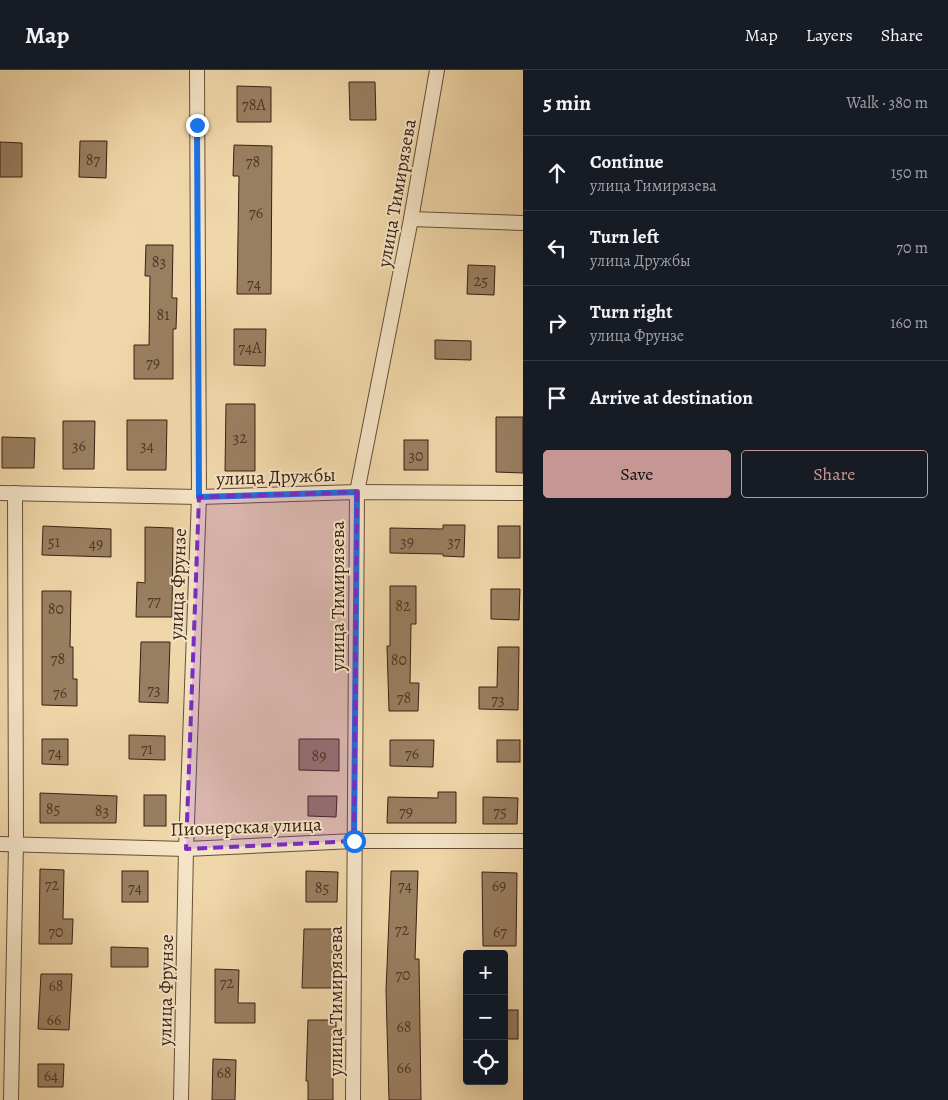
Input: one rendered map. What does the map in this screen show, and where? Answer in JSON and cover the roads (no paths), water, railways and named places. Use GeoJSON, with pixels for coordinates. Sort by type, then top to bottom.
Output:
{"type":"FeatureCollection","features":[{"type":"Feature","properties":{"kind":"street","name":"улица Фрунзе"},"geometry":{"type":"LineString","coordinates":[[182,1100],[186,849],[199,497],[197,70]]}},
{"type":"Feature","properties":{"kind":"street","name":"улица Тимирязева"},"geometry":{"type":"LineString","coordinates":[[353,1100],[357,492],[411,219],[436,70]]}},
{"type":"Feature","properties":{"kind":"street"},"geometry":{"type":"LineString","coordinates":[[411,219],[523,223]]}},
{"type":"Feature","properties":{"kind":"street","name":"улица Дружбы"},"geometry":{"type":"LineString","coordinates":[[0,493],[199,497],[357,492],[523,493]]}},
{"type":"Feature","properties":{"kind":"street"},"geometry":{"type":"LineString","coordinates":[[11,1100],[16,844],[15,493]]}},
{"type":"Feature","properties":{"kind":"street","name":"Пионерская улица"},"geometry":{"type":"LineString","coordinates":[[0,844],[186,849],[354,841],[523,841]]}}]}
